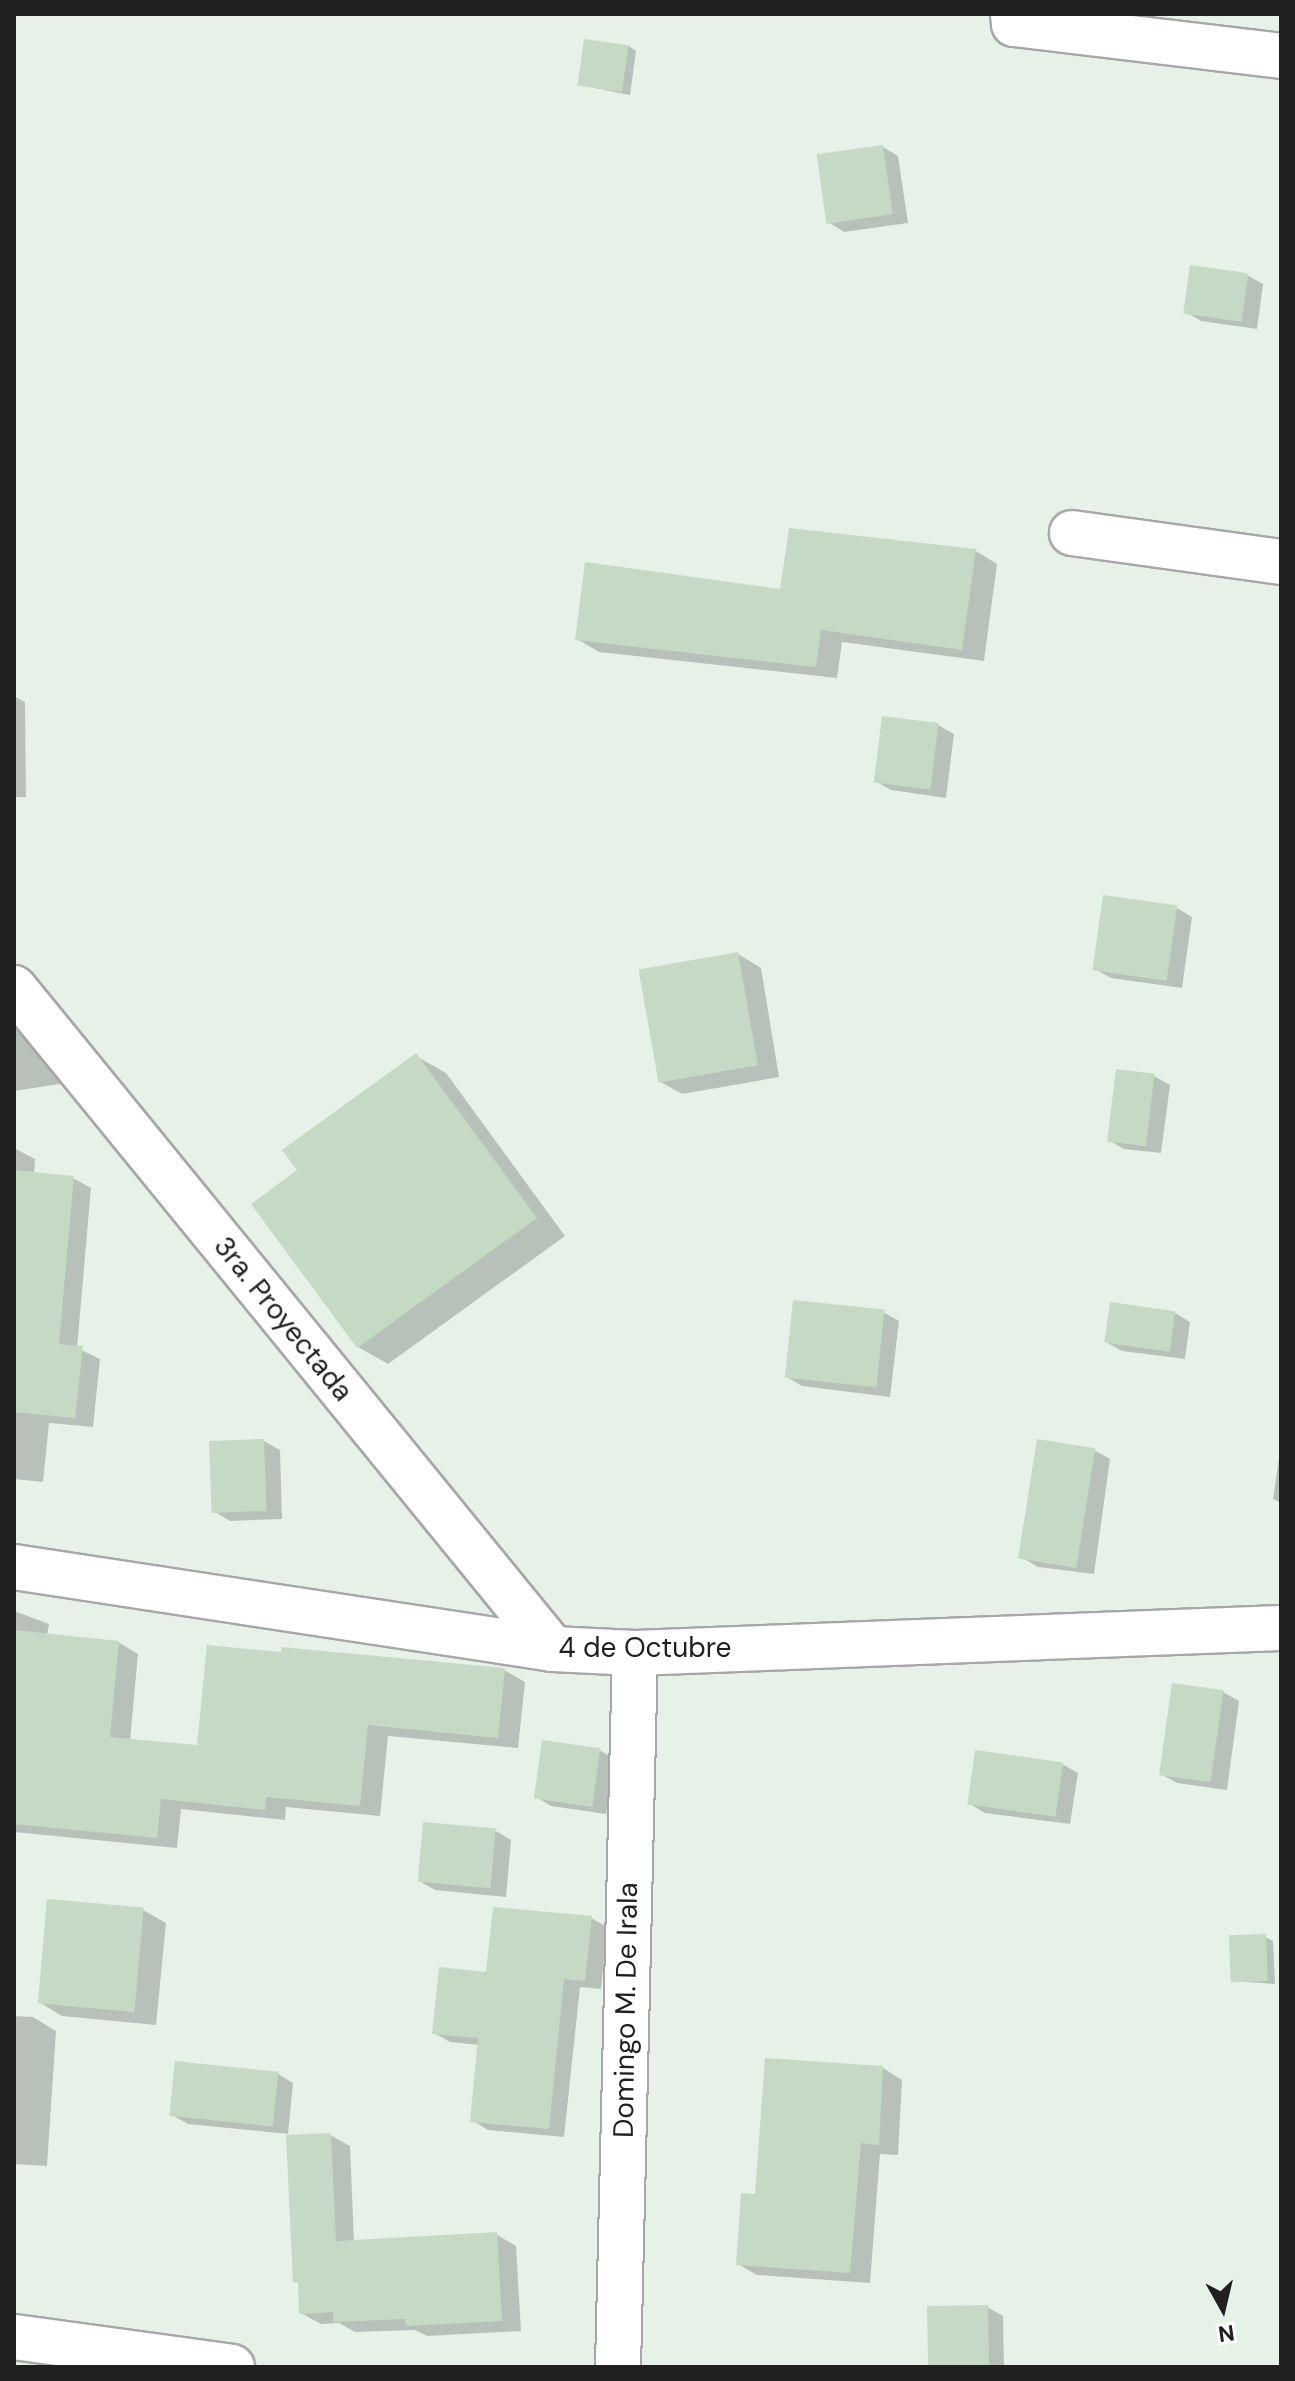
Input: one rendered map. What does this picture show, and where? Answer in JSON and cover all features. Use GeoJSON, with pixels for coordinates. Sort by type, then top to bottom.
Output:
{"type":"FeatureCollection","features":[{"type":"Feature","properties":{"kind":"street"},"geometry":{"type":"LineString","coordinates":[[1013,14],[1014,24],[1281,56]]}},
{"type":"Feature","properties":{"kind":"street"},"geometry":{"type":"LineString","coordinates":[[1072,533],[1281,562]]}},
{"type":"Feature","properties":{"kind":"street","name":"3ra. Proyectada"},"geometry":{"type":"LineString","coordinates":[[14,988],[553,1649]]}},
{"type":"Feature","properties":{"kind":"street","name":"4 de Octubre"},"geometry":{"type":"LineString","coordinates":[[14,1567],[553,1649],[635,1653],[1281,1628]]}},
{"type":"Feature","properties":{"kind":"street","name":"Domingo M. De Irala"},"geometry":{"type":"LineString","coordinates":[[618,2367],[635,1653]]}},
{"type":"Feature","properties":{"kind":"street"},"geometry":{"type":"LineString","coordinates":[[14,2337],[232,2367]]}},
{"type":"Feature","properties":{"kind":"building"},"geometry":{"type":"Polygon","coordinates":[[[584,39],[629,45],[622,92],[577,86],[584,39]]]}},
{"type":"Feature","properties":{"kind":"building"},"geometry":{"type":"Polygon","coordinates":[[[883,145],[893,214],[826,224],[817,154],[883,145]]]}},
{"type":"Feature","properties":{"kind":"building"},"geometry":{"type":"Polygon","coordinates":[[[1190,265],[1248,273],[1242,322],[1183,314],[1190,265]]]}},
{"type":"Feature","properties":{"kind":"building"},"geometry":{"type":"Polygon","coordinates":[[[789,528],[976,549],[962,650],[821,630],[816,667],[575,640],[585,562],[780,589],[789,528]]]}},
{"type":"Feature","properties":{"kind":"building"},"geometry":{"type":"Polygon","coordinates":[[[882,716],[939,723],[930,789],[874,783],[882,716]]]}},
{"type":"Feature","properties":{"kind":"building"},"geometry":{"type":"Polygon","coordinates":[[[1103,895],[1177,905],[1167,981],[1092,970],[1103,895]]]}},
{"type":"Feature","properties":{"kind":"building"},"geometry":{"type":"Polygon","coordinates":[[[738,952],[758,1065],[659,1083],[639,970],[738,952]]]}},
{"type":"Feature","properties":{"kind":"building"},"geometry":{"type":"Polygon","coordinates":[[[416,1053],[537,1218],[357,1348],[251,1204],[297,1170],[282,1150],[416,1053]]]}},
{"type":"Feature","properties":{"kind":"building"},"geometry":{"type":"Polygon","coordinates":[[[1116,1069],[1155,1074],[1146,1146],[1107,1141],[1116,1069]]]}},
{"type":"Feature","properties":{"kind":"building"},"geometry":{"type":"Polygon","coordinates":[[[14,1170],[74,1176],[59,1344],[83,1346],[75,1418],[14,1412],[14,1170]]]}},
{"type":"Feature","properties":{"kind":"building"},"geometry":{"type":"Polygon","coordinates":[[[793,1300],[884,1310],[876,1387],[785,1378],[793,1300]]]}},
{"type":"Feature","properties":{"kind":"building"},"geometry":{"type":"Polygon","coordinates":[[[1110,1302],[1175,1311],[1170,1352],[1104,1343],[1110,1302]]]}},
{"type":"Feature","properties":{"kind":"building"},"geometry":{"type":"Polygon","coordinates":[[[264,1439],[267,1511],[212,1513],[209,1441],[264,1439]]]}},
{"type":"Feature","properties":{"kind":"building"},"geometry":{"type":"Polygon","coordinates":[[[1037,1439],[1095,1448],[1076,1568],[1018,1559],[1037,1439]]]}},
{"type":"Feature","properties":{"kind":"building"},"geometry":{"type":"Polygon","coordinates":[[[14,1630],[119,1641],[110,1737],[197,1745],[207,1645],[281,1652],[281,1647],[505,1668],[498,1738],[368,1725],[360,1806],[266,1797],[265,1810],[161,1799],[157,1838],[14,1824],[14,1630]]]}},
{"type":"Feature","properties":{"kind":"building"},"geometry":{"type":"Polygon","coordinates":[[[1172,1683],[1223,1690],[1211,1782],[1159,1775],[1172,1683]]]}},
{"type":"Feature","properties":{"kind":"building"},"geometry":{"type":"Polygon","coordinates":[[[542,1740],[600,1748],[592,1807],[534,1798],[542,1740]]]}},
{"type":"Feature","properties":{"kind":"building"},"geometry":{"type":"Polygon","coordinates":[[[975,1750],[1063,1762],[1055,1817],[967,1804],[975,1750]]]}},
{"type":"Feature","properties":{"kind":"building"},"geometry":{"type":"Polygon","coordinates":[[[423,1822],[496,1828],[490,1888],[418,1882],[423,1822]]]}},
{"type":"Feature","properties":{"kind":"building"},"geometry":{"type":"Polygon","coordinates":[[[47,1899],[144,1907],[134,2012],[38,2004],[47,1899]]]}},
{"type":"Feature","properties":{"kind":"building"},"geometry":{"type":"Polygon","coordinates":[[[493,1907],[592,1916],[585,1981],[564,1979],[549,2129],[470,2122],[478,2038],[432,2034],[439,1967],[486,1972],[493,1907]]]}},
{"type":"Feature","properties":{"kind":"building"},"geometry":{"type":"Polygon","coordinates":[[[1266,1934],[1268,1981],[1231,1982],[1229,1935],[1266,1934]]]}},
{"type":"Feature","properties":{"kind":"building"},"geometry":{"type":"Polygon","coordinates":[[[765,2058],[883,2066],[879,2145],[861,2143],[850,2273],[736,2265],[741,2193],[755,2194],[765,2058]]]}},
{"type":"Feature","properties":{"kind":"building"},"geometry":{"type":"Polygon","coordinates":[[[175,2061],[278,2072],[273,2127],[169,2116],[175,2061]]]}},
{"type":"Feature","properties":{"kind":"building"},"geometry":{"type":"Polygon","coordinates":[[[331,2133],[336,2241],[497,2232],[502,2321],[406,2326],[405,2319],[333,2322],[333,2312],[299,2314],[298,2282],[293,2283],[286,2135],[331,2133]]]}},
{"type":"Feature","properties":{"kind":"building"},"geometry":{"type":"Polygon","coordinates":[[[988,2305],[989,2367],[928,2367],[927,2306],[988,2305]]]}}]}
